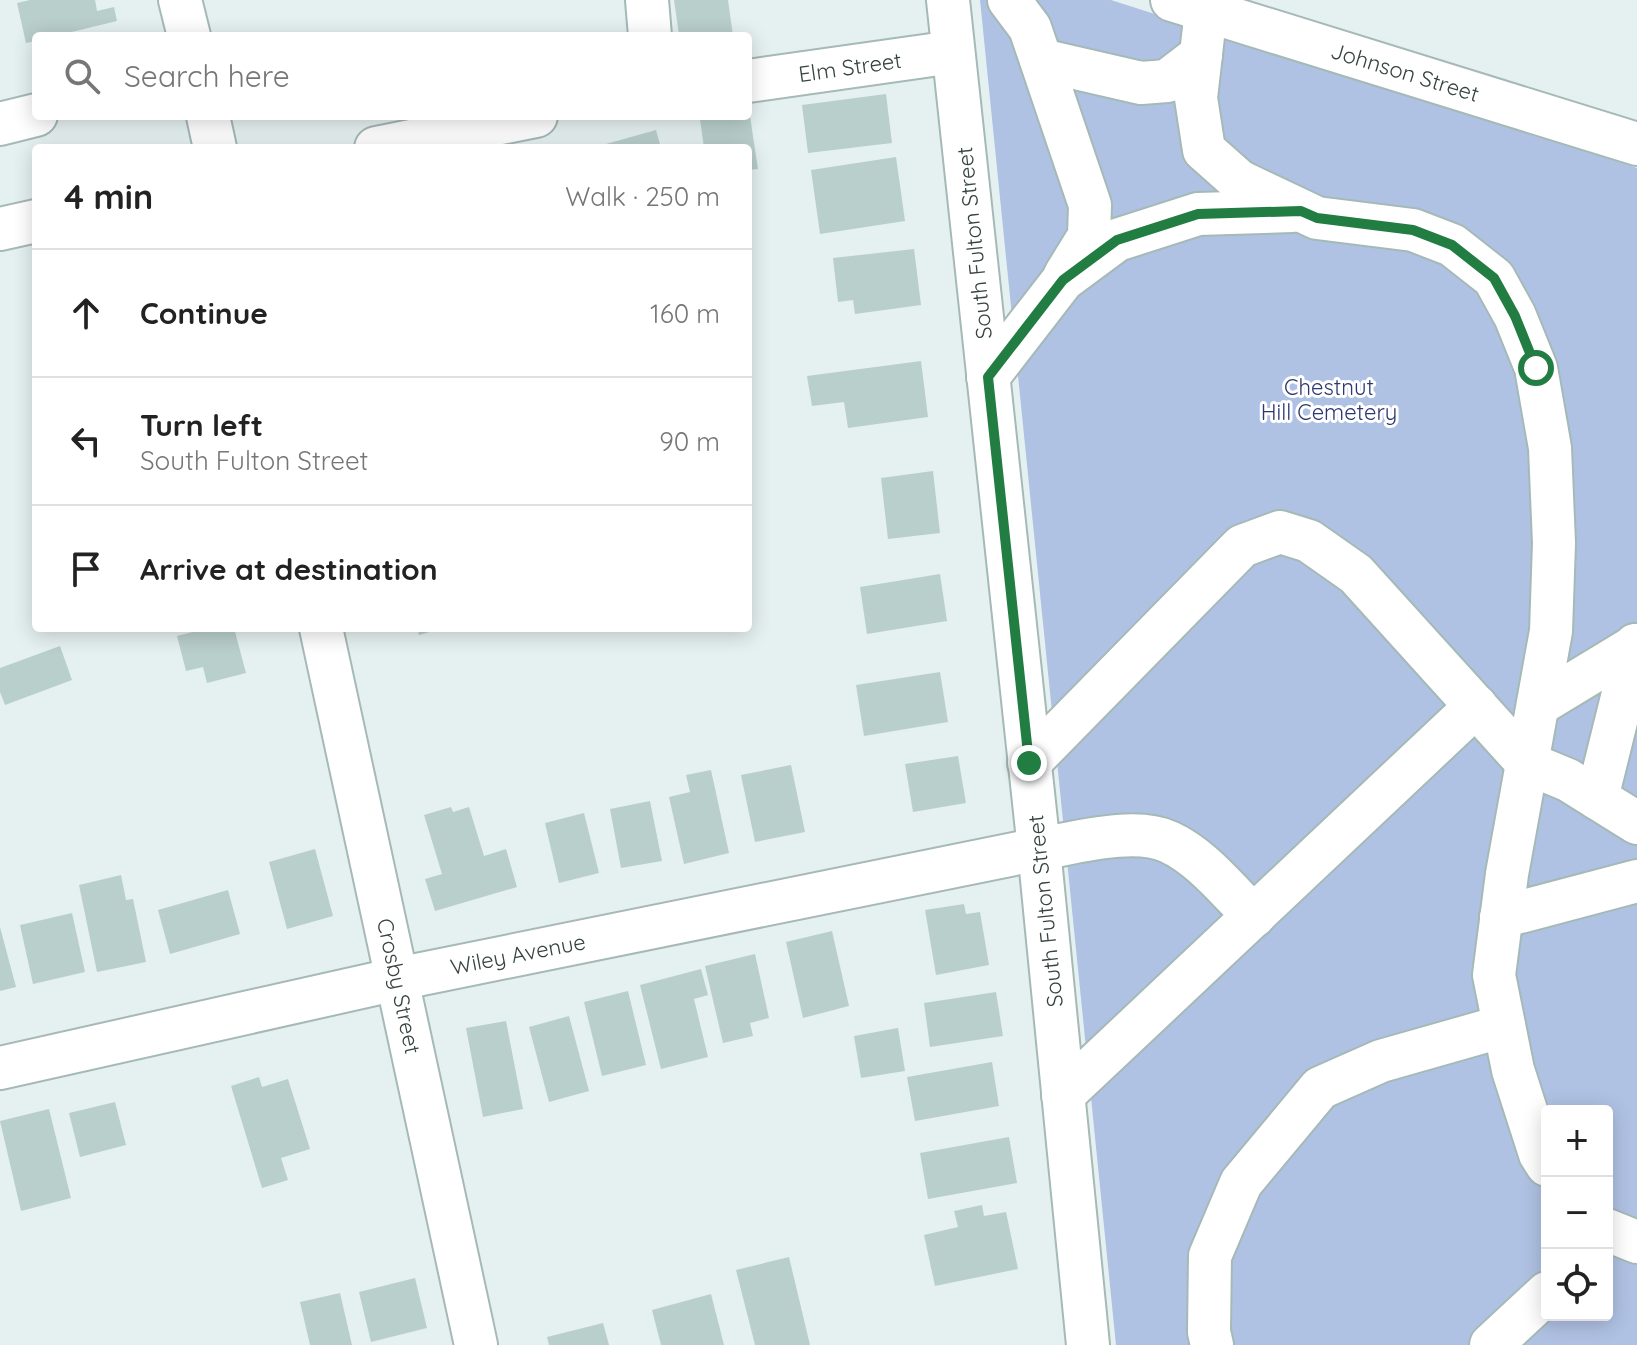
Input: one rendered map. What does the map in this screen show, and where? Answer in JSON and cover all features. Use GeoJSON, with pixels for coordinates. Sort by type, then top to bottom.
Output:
{"type":"FeatureCollection","features":[{"type":"Feature","properties":{"kind":"street"},"geometry":{"type":"LineString","coordinates":[[180,0],[188,32]]}},
{"type":"Feature","properties":{"kind":"street"},"geometry":{"type":"LineString","coordinates":[[647,0],[650,32]]}},
{"type":"Feature","properties":{"kind":"street","name":"South Fulton Street"},"geometry":{"type":"LineString","coordinates":[[948,0],[1039,849],[1088,1345]]}},
{"type":"Feature","properties":{"kind":"street"},"geometry":{"type":"LineString","coordinates":[[988,377],[1063,280],[1089,236],[1090,205],[1041,60],[1030,28],[1009,0]]}},
{"type":"Feature","properties":{"kind":"street"},"geometry":{"type":"LineString","coordinates":[[1189,5],[1201,55],[1196,98],[1204,150],[1239,181],[1317,218],[1413,230],[1452,245],[1494,278],[1515,316],[1536,368],[1550,448],[1554,543],[1551,631],[1501,917],[1494,975],[1513,1070],[1541,1156]]}},
{"type":"Feature","properties":{"kind":"street","name":"Johnson Street"},"geometry":{"type":"LineString","coordinates":[[1189,5],[1637,144]]}},
{"type":"Feature","properties":{"kind":"street","name":"Elm Street"},"geometry":{"type":"LineString","coordinates":[[752,80],[953,52]]}},
{"type":"Feature","properties":{"kind":"street"},"geometry":{"type":"LineString","coordinates":[[1041,60],[1141,83],[1167,81],[1201,55]]}},
{"type":"Feature","properties":{"kind":"street"},"geometry":{"type":"LineString","coordinates":[[0,124],[32,116]]}},
{"type":"Feature","properties":{"kind":"street"},"geometry":{"type":"LineString","coordinates":[[209,120],[214,144]]}},
{"type":"Feature","properties":{"kind":"street"},"geometry":{"type":"LineString","coordinates":[[396,144],[516,120]]}},
{"type":"Feature","properties":{"kind":"street"},"geometry":{"type":"LineString","coordinates":[[1063,280],[1117,240],[1198,214],[1301,211]]}},
{"type":"Feature","properties":{"kind":"street"},"geometry":{"type":"LineString","coordinates":[[0,229],[32,222]]}},
{"type":"Feature","properties":{"kind":"street"},"geometry":{"type":"LineString","coordinates":[[1029,763],[1242,546],[1280,532],[1309,541],[1356,574],[1527,763],[1568,780],[1637,823]]}},
{"type":"Feature","properties":{"kind":"street","name":"Crosby Street"},"geometry":{"type":"LineString","coordinates":[[322,632],[476,1345]]}},
{"type":"Feature","properties":{"kind":"street"},"geometry":{"type":"LineString","coordinates":[[1538,705],[1636,645]]}},
{"type":"Feature","properties":{"kind":"street"},"geometry":{"type":"LineString","coordinates":[[1597,798],[1636,645]]}},
{"type":"Feature","properties":{"kind":"street"},"geometry":{"type":"LineString","coordinates":[[1063,1095],[1476,706]]}},
{"type":"Feature","properties":{"kind":"street","name":"Wiley Avenue"},"geometry":{"type":"LineString","coordinates":[[0,1068],[397,979],[1039,849],[1129,835],[1167,841],[1197,860],[1254,916]]}},
{"type":"Feature","properties":{"kind":"street"},"geometry":{"type":"LineString","coordinates":[[1501,917],[1637,881]]}},
{"type":"Feature","properties":{"kind":"street"},"geometry":{"type":"LineString","coordinates":[[1212,1345],[1209,1332],[1210,1256],[1241,1183],[1320,1088],[1381,1061],[1504,1026]]}},
{"type":"Feature","properties":{"kind":"street"},"geometry":{"type":"LineString","coordinates":[[1491,1345],[1541,1299]]}},
{"type":"Feature","properties":{"kind":"green space","name":"Chestnut Hill Cemetery"},"geometry":{"type":"Polygon","coordinates":[[[980,0],[1111,0],[1637,168],[1637,1345],[1116,1345],[980,0]]]}},
{"type":"Feature","properties":{"kind":"building"},"geometry":{"type":"Polygon","coordinates":[[[30,0],[95,0],[97,11],[114,7],[117,21],[72,32],[32,32],[32,42],[26,43],[17,3],[30,0]]]}},
{"type":"Feature","properties":{"kind":"building"},"geometry":{"type":"Polygon","coordinates":[[[674,0],[728,0],[732,32],[679,32],[674,0]]]}},
{"type":"Feature","properties":{"kind":"building"},"geometry":{"type":"Polygon","coordinates":[[[886,94],[892,143],[808,153],[802,105],[886,94]]]}},
{"type":"Feature","properties":{"kind":"building"},"geometry":{"type":"Polygon","coordinates":[[[700,120],[751,120],[758,169],[752,170],[752,144],[703,144],[700,120]]]}},
{"type":"Feature","properties":{"kind":"building"},"geometry":{"type":"Polygon","coordinates":[[[656,130],[660,144],[606,144],[656,130]]]}},
{"type":"Feature","properties":{"kind":"building"},"geometry":{"type":"Polygon","coordinates":[[[896,157],[905,221],[820,234],[811,170],[896,157]]]}},
{"type":"Feature","properties":{"kind":"building"},"geometry":{"type":"Polygon","coordinates":[[[914,249],[921,305],[855,314],[853,300],[838,302],[833,258],[914,249]]]}},
{"type":"Feature","properties":{"kind":"building"},"geometry":{"type":"Polygon","coordinates":[[[921,361],[928,417],[848,428],[844,402],[812,406],[807,376],[921,361]]]}},
{"type":"Feature","properties":{"kind":"building"},"geometry":{"type":"Polygon","coordinates":[[[933,471],[940,533],[888,539],[881,478],[933,471]]]}},
{"type":"Feature","properties":{"kind":"building"},"geometry":{"type":"Polygon","coordinates":[[[940,574],[947,621],[867,634],[860,587],[940,574]]]}},
{"type":"Feature","properties":{"kind":"building"},"geometry":{"type":"Polygon","coordinates":[[[192,632],[235,632],[246,673],[207,683],[203,667],[186,671],[177,636],[192,632]]]}},
{"type":"Feature","properties":{"kind":"building"},"geometry":{"type":"Polygon","coordinates":[[[60,646],[72,680],[5,705],[0,692],[0,668],[60,646]]]}},
{"type":"Feature","properties":{"kind":"building"},"geometry":{"type":"Polygon","coordinates":[[[940,672],[948,722],[864,736],[856,685],[940,672]]]}},
{"type":"Feature","properties":{"kind":"building"},"geometry":{"type":"Polygon","coordinates":[[[958,756],[966,803],[913,812],[905,764],[958,756]]]}},
{"type":"Feature","properties":{"kind":"building"},"geometry":{"type":"Polygon","coordinates":[[[791,765],[805,832],[755,842],[741,775],[791,765]]]}},
{"type":"Feature","properties":{"kind":"building"},"geometry":{"type":"Polygon","coordinates":[[[711,770],[729,853],[684,864],[669,797],[690,792],[686,775],[711,770]]]}},
{"type":"Feature","properties":{"kind":"building"},"geometry":{"type":"Polygon","coordinates":[[[650,801],[662,861],[621,868],[610,809],[650,801]]]}},
{"type":"Feature","properties":{"kind":"building"},"geometry":{"type":"Polygon","coordinates":[[[451,807],[453,812],[469,807],[484,856],[506,849],[517,887],[435,911],[425,879],[442,874],[424,815],[451,807]]]}},
{"type":"Feature","properties":{"kind":"building"},"geometry":{"type":"Polygon","coordinates":[[[584,813],[599,873],[559,883],[545,823],[584,813]]]}},
{"type":"Feature","properties":{"kind":"building"},"geometry":{"type":"Polygon","coordinates":[[[315,849],[333,916],[287,929],[269,862],[315,849]]]}},
{"type":"Feature","properties":{"kind":"building"},"geometry":{"type":"Polygon","coordinates":[[[121,875],[126,900],[133,899],[146,962],[97,972],[79,885],[121,875]]]}},
{"type":"Feature","properties":{"kind":"building"},"geometry":{"type":"Polygon","coordinates":[[[228,890],[240,934],[170,954],[158,910],[228,890]]]}},
{"type":"Feature","properties":{"kind":"building"},"geometry":{"type":"Polygon","coordinates":[[[964,904],[966,914],[980,912],[989,965],[936,975],[925,910],[964,904]]]}},
{"type":"Feature","properties":{"kind":"building"},"geometry":{"type":"Polygon","coordinates":[[[72,913],[85,972],[33,984],[20,925],[72,913]]]}},
{"type":"Feature","properties":{"kind":"building"},"geometry":{"type":"Polygon","coordinates":[[[0,927],[16,987],[0,991],[0,927]]]}},
{"type":"Feature","properties":{"kind":"building"},"geometry":{"type":"Polygon","coordinates":[[[832,931],[849,1006],[803,1018],[786,942],[832,931]]]}},
{"type":"Feature","properties":{"kind":"building"},"geometry":{"type":"Polygon","coordinates":[[[755,954],[769,1018],[750,1023],[753,1036],[723,1043],[705,966],[755,954]]]}},
{"type":"Feature","properties":{"kind":"building"},"geometry":{"type":"Polygon","coordinates":[[[701,969],[708,995],[694,999],[708,1057],[661,1069],[640,985],[701,969]]]}},
{"type":"Feature","properties":{"kind":"building"},"geometry":{"type":"Polygon","coordinates":[[[628,991],[646,1065],[602,1076],[584,1002],[628,991]]]}},
{"type":"Feature","properties":{"kind":"building"},"geometry":{"type":"Polygon","coordinates":[[[996,992],[1003,1036],[930,1047],[924,1003],[996,992]]]}},
{"type":"Feature","properties":{"kind":"building"},"geometry":{"type":"Polygon","coordinates":[[[569,1016],[589,1091],[549,1102],[529,1027],[569,1016]]]}},
{"type":"Feature","properties":{"kind":"building"},"geometry":{"type":"Polygon","coordinates":[[[506,1021],[523,1109],[483,1117],[466,1028],[506,1021]]]}},
{"type":"Feature","properties":{"kind":"building"},"geometry":{"type":"Polygon","coordinates":[[[898,1028],[905,1071],[861,1078],[854,1036],[898,1028]]]}},
{"type":"Feature","properties":{"kind":"building"},"geometry":{"type":"Polygon","coordinates":[[[992,1062],[999,1106],[915,1121],[907,1077],[992,1062]]]}},
{"type":"Feature","properties":{"kind":"building"},"geometry":{"type":"Polygon","coordinates":[[[259,1077],[262,1087],[288,1079],[310,1149],[281,1158],[288,1180],[262,1188],[231,1086],[259,1077]]]}},
{"type":"Feature","properties":{"kind":"building"},"geometry":{"type":"Polygon","coordinates":[[[115,1102],[126,1145],[80,1157],[69,1113],[115,1102]]]}},
{"type":"Feature","properties":{"kind":"building"},"geometry":{"type":"Polygon","coordinates":[[[49,1109],[71,1198],[21,1211],[0,1121],[49,1109]]]}},
{"type":"Feature","properties":{"kind":"building"},"geometry":{"type":"Polygon","coordinates":[[[1009,1137],[1017,1183],[928,1199],[920,1153],[1009,1137]]]}},
{"type":"Feature","properties":{"kind":"building"},"geometry":{"type":"Polygon","coordinates":[[[982,1205],[984,1216],[1006,1212],[1018,1269],[935,1286],[924,1235],[958,1227],[954,1211],[982,1205]]]}},
{"type":"Feature","properties":{"kind":"building"},"geometry":{"type":"Polygon","coordinates":[[[789,1257],[810,1345],[755,1345],[736,1270],[789,1257]]]}},
{"type":"Feature","properties":{"kind":"building"},"geometry":{"type":"Polygon","coordinates":[[[415,1278],[427,1328],[371,1342],[359,1292],[415,1278]]]}},
{"type":"Feature","properties":{"kind":"building"},"geometry":{"type":"Polygon","coordinates":[[[340,1293],[352,1345],[310,1345],[300,1302],[340,1293]]]}},
{"type":"Feature","properties":{"kind":"building"},"geometry":{"type":"Polygon","coordinates":[[[711,1294],[724,1345],[661,1345],[652,1310],[711,1294]]]}},
{"type":"Feature","properties":{"kind":"building"},"geometry":{"type":"Polygon","coordinates":[[[603,1323],[609,1345],[549,1345],[547,1337],[603,1323]]]}},
{"type":"Feature","properties":{"kind":"route"},"geometry":{"type":"LineString","coordinates":[[1029,763],[988,377],[1063,280],[1117,240],[1198,214],[1301,211],[1317,218],[1413,230],[1452,245],[1494,278],[1515,316],[1536,368]]}}]}
